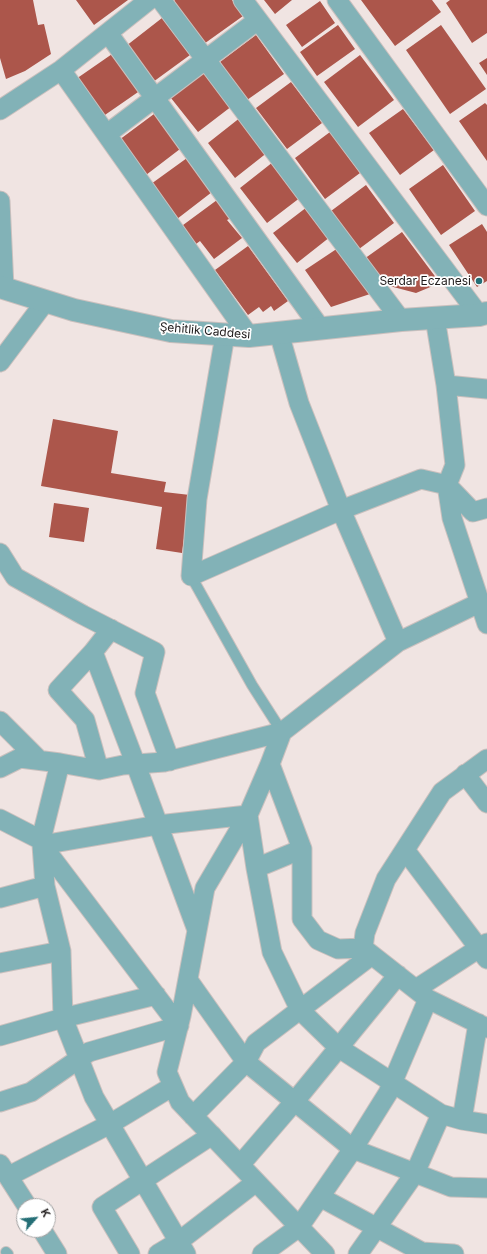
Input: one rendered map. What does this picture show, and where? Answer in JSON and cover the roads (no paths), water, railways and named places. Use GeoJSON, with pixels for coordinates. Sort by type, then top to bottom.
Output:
{"type":"FeatureCollection","features":[{"type":"Feature","properties":{"kind":"street"},"geometry":{"type":"LineString","coordinates":[[0,110],[62,70],[149,0]]}},
{"type":"Feature","properties":{"kind":"street"},"geometry":{"type":"LineString","coordinates":[[161,0],[401,320]]}},
{"type":"Feature","properties":{"kind":"street"},"geometry":{"type":"LineString","coordinates":[[243,0],[483,314]]}},
{"type":"Feature","properties":{"kind":"street"},"geometry":{"type":"LineString","coordinates":[[337,0],[487,206]]}},
{"type":"Feature","properties":{"kind":"street"},"geometry":{"type":"LineString","coordinates":[[107,134],[258,20]]}},
{"type":"Feature","properties":{"kind":"street"},"geometry":{"type":"LineString","coordinates":[[108,34],[321,329]]}},
{"type":"Feature","properties":{"kind":"street"},"geometry":{"type":"LineString","coordinates":[[62,70],[249,336]]}},
{"type":"Feature","properties":{"kind":"street"},"geometry":{"type":"LineString","coordinates":[[0,202],[2,288]]}},
{"type":"Feature","properties":{"kind":"street","name":"Şehitlik Caddesi"},"geometry":{"type":"LineString","coordinates":[[2,288],[74,310],[171,331],[225,335],[249,336],[401,320],[483,314]]}},
{"type":"Feature","properties":{"kind":"street"},"geometry":{"type":"LineString","coordinates":[[0,362],[45,302]]}},
{"type":"Feature","properties":{"kind":"street"},"geometry":{"type":"LineString","coordinates":[[435,318],[446,385],[455,465],[447,485],[452,518],[487,624]]}},
{"type":"Feature","properties":{"kind":"street"},"geometry":{"type":"LineString","coordinates":[[279,333],[299,403],[341,510],[398,642]]}},
{"type":"Feature","properties":{"kind":"street"},"geometry":{"type":"LineString","coordinates":[[225,335],[197,498],[191,576],[341,510],[420,479],[447,485],[473,512],[487,508]]}},
{"type":"Feature","properties":{"kind":"street"},"geometry":{"type":"LineString","coordinates":[[446,385],[487,389]]}},
{"type":"Feature","properties":{"kind":"street"},"geometry":{"type":"LineString","coordinates":[[0,552],[15,577],[155,652],[145,693],[170,761]]}},
{"type":"Feature","properties":{"kind":"street"},"geometry":{"type":"LineString","coordinates":[[0,768],[20,758],[99,770],[170,761],[282,732],[398,642],[480,603]]}},
{"type":"Feature","properties":{"kind":"street"},"geometry":{"type":"LineString","coordinates":[[99,770],[85,720],[58,690],[93,652],[111,629]]}},
{"type":"Feature","properties":{"kind":"street"},"geometry":{"type":"LineString","coordinates":[[93,652],[198,931]]}},
{"type":"Feature","properties":{"kind":"street"},"geometry":{"type":"LineString","coordinates":[[0,721],[40,760]]}},
{"type":"Feature","properties":{"kind":"street"},"geometry":{"type":"LineString","coordinates":[[282,732],[248,815],[205,888],[179,1026],[167,1072],[180,1102],[325,1254]]}},
{"type":"Feature","properties":{"kind":"street"},"geometry":{"type":"LineString","coordinates":[[368,952],[365,933],[386,879],[442,792],[487,759]]}},
{"type":"Feature","properties":{"kind":"street"},"geometry":{"type":"LineString","coordinates":[[60,763],[42,843],[45,886],[61,951],[63,1018],[94,1097],[182,1248]]}},
{"type":"Feature","properties":{"kind":"street"},"geometry":{"type":"LineString","coordinates":[[270,764],[302,848],[302,919],[318,940],[338,949],[368,952],[422,994],[482,1025],[462,1120]]}},
{"type":"Feature","properties":{"kind":"street"},"geometry":{"type":"LineString","coordinates":[[466,774],[487,803]]}},
{"type":"Feature","properties":{"kind":"street"},"geometry":{"type":"LineString","coordinates":[[42,843],[158,825],[248,815]]}},
{"type":"Feature","properties":{"kind":"street"},"geometry":{"type":"LineString","coordinates":[[248,815],[256,868],[272,952],[300,1010],[338,1048],[441,1114],[462,1120],[487,1124]]}},
{"type":"Feature","properties":{"kind":"street"},"geometry":{"type":"LineString","coordinates":[[0,819],[42,843],[179,1026]]}},
{"type":"Feature","properties":{"kind":"street"},"geometry":{"type":"LineString","coordinates":[[256,868],[302,848]]}},
{"type":"Feature","properties":{"kind":"street"},"geometry":{"type":"LineString","coordinates":[[262,1254],[299,1227],[353,1149],[388,1093],[422,994],[484,950],[405,850]]}},
{"type":"Feature","properties":{"kind":"street"},"geometry":{"type":"LineString","coordinates":[[0,898],[45,886]]}},
{"type":"Feature","properties":{"kind":"street"},"geometry":{"type":"LineString","coordinates":[[0,963],[61,951]]}},
{"type":"Feature","properties":{"kind":"street"},"geometry":{"type":"LineString","coordinates":[[193,1116],[246,1062],[256,1043],[300,1010],[368,952]]}},
{"type":"Feature","properties":{"kind":"street"},"geometry":{"type":"LineString","coordinates":[[240,1165],[295,1101],[398,975]]}},
{"type":"Feature","properties":{"kind":"street"},"geometry":{"type":"LineString","coordinates":[[188,980],[246,1062],[353,1149],[451,1187],[487,1188]]}},
{"type":"Feature","properties":{"kind":"street"},"geometry":{"type":"LineString","coordinates":[[0,1036],[63,1018],[156,995]]}},
{"type":"Feature","properties":{"kind":"street"},"geometry":{"type":"LineString","coordinates":[[0,1102],[31,1092],[89,1052],[179,1026]]}},
{"type":"Feature","properties":{"kind":"street"},"geometry":{"type":"LineString","coordinates":[[22,1198],[4,1170],[110,1124],[173,1086]]}},
{"type":"Feature","properties":{"kind":"street"},"geometry":{"type":"LineString","coordinates":[[358,1254],[415,1173],[441,1114]]}},
{"type":"Feature","properties":{"kind":"street"},"geometry":{"type":"LineString","coordinates":[[130,1254],[102,1207],[212,1135]]}},
{"type":"Feature","properties":{"kind":"street"},"geometry":{"type":"LineString","coordinates":[[158,1254],[182,1248],[256,1182]]}},
{"type":"Feature","properties":{"kind":"street"},"geometry":{"type":"LineString","coordinates":[[320,1197],[422,1252],[454,1254]]}},
{"type":"Feature","properties":{"kind":"street"},"geometry":{"type":"LineString","coordinates":[[47,1238],[57,1254]]}},
{"type":"Feature","properties":{"kind":"lane"},"geometry":{"type":"LineString","coordinates":[[191,576],[252,686],[282,732]]}},
{"type":"Feature","properties":{"kind":"place","name":"Serdar Eczanesi"},"geometry":{"type":"Point","coordinates":[479,281]}}]}
